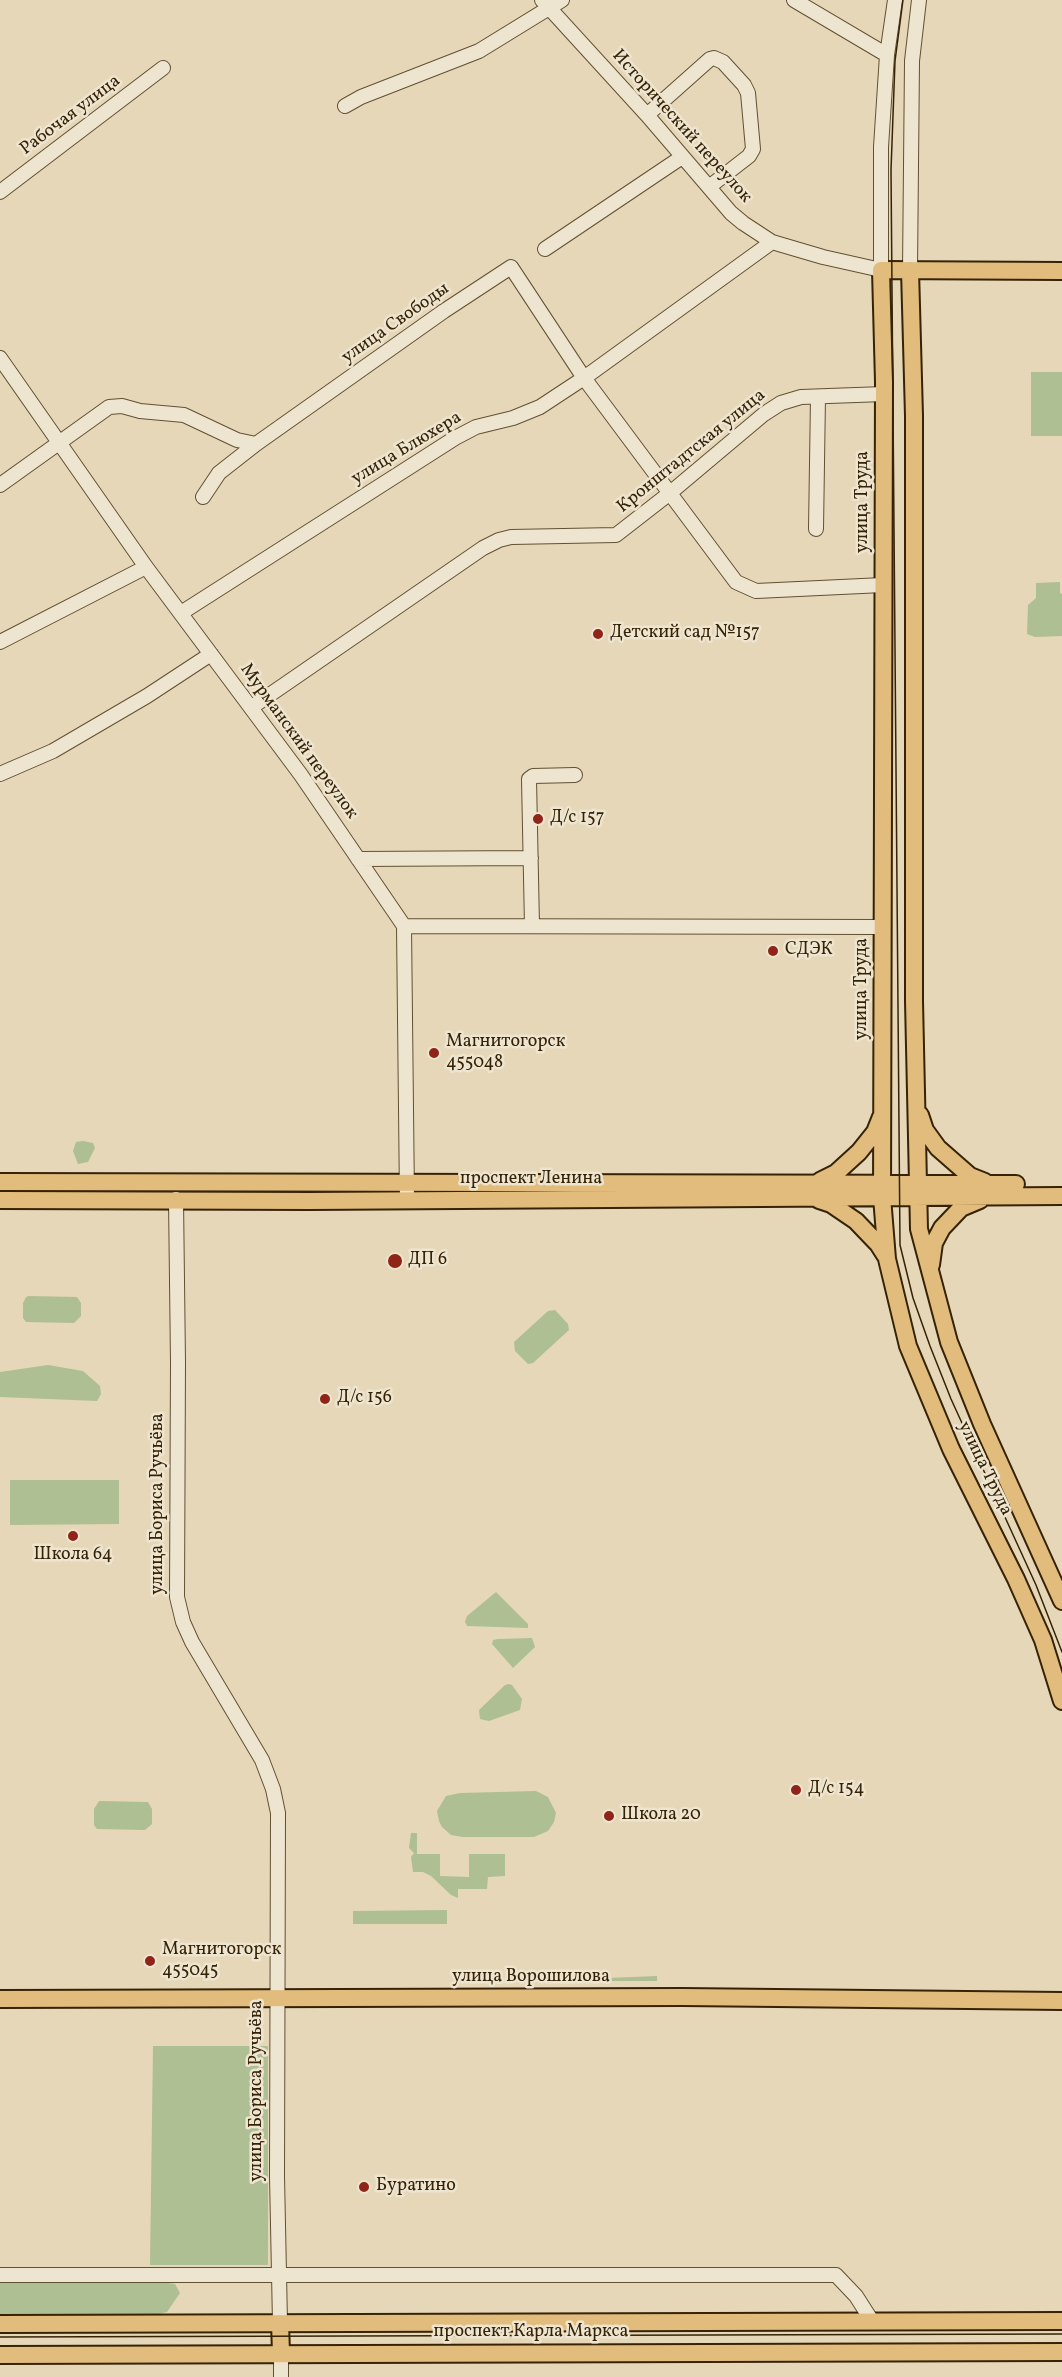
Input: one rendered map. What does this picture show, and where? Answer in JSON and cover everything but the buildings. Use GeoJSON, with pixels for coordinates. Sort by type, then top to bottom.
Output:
{"type":"FeatureCollection","features":[{"type":"Feature","properties":{"kind":"main road"},"geometry":{"type":"LineString","coordinates":[[881,270],[1062,271]]}},
{"type":"Feature","properties":{"kind":"main road","name":"улица Труда"},"geometry":{"type":"LineString","coordinates":[[881,270],[884,394],[883,1190],[887,1259],[908,1346],[951,1449],[1044,1640],[1062,1701]]}},
{"type":"Feature","properties":{"kind":"main road","name":"улица Труда"},"geometry":{"type":"LineString","coordinates":[[910,270],[914,416],[913,825],[919,1229],[949,1342],[982,1424],[1062,1601]]}},
{"type":"Feature","properties":{"kind":"main road"},"geometry":{"type":"LineString","coordinates":[[916,1101],[925,1130],[938,1148],[970,1176],[991,1190],[968,1204],[942,1228],[934,1243],[930,1275]]}},
{"type":"Feature","properties":{"kind":"main road"},"geometry":{"type":"LineString","coordinates":[[805,1190],[836,1173],[852,1159],[875,1132],[883,1111]]}},
{"type":"Feature","properties":{"kind":"main road","name":"проспект Ленина"},"geometry":{"type":"LineString","coordinates":[[0,1182],[176,1191],[407,1192],[991,1190],[1062,1184]]}},
{"type":"Feature","properties":{"kind":"main road"},"geometry":{"type":"LineString","coordinates":[[805,1190],[856,1221],[878,1244],[887,1259]]}},
{"type":"Feature","properties":{"kind":"main road","name":"проспект Ленина"},"geometry":{"type":"LineString","coordinates":[[991,1190],[1062,1196]]}},
{"type":"Feature","properties":{"kind":"main road","name":"проспект Ленина"},"geometry":{"type":"LineString","coordinates":[[0,1200],[84,1201],[176,1191]]}},
{"type":"Feature","properties":{"kind":"main road","name":"улица Ворошилова"},"geometry":{"type":"LineString","coordinates":[[0,1999],[682,1997],[1062,2001]]}},
{"type":"Feature","properties":{"kind":"main road","name":"проспект Карла Маркса"},"geometry":{"type":"LineString","coordinates":[[0,2324],[1062,2321]]}},
{"type":"Feature","properties":{"kind":"main road","name":"улица Бориса Ручьёва"},"geometry":{"type":"LineString","coordinates":[[280,2323],[281,2353]]}},
{"type":"Feature","properties":{"kind":"main road","name":"проспект Карла Маркса"},"geometry":{"type":"LineString","coordinates":[[0,2355],[1062,2352]]}},
{"type":"Feature","properties":{"kind":"street"},"geometry":{"type":"LineString","coordinates":[[345,106],[361,97],[479,51],[546,5],[562,0]]}},
{"type":"Feature","properties":{"kind":"street"},"geometry":{"type":"LineString","coordinates":[[794,0],[887,55]]}},
{"type":"Feature","properties":{"kind":"street"},"geometry":{"type":"LineString","coordinates":[[881,270],[881,147],[887,55],[895,0]]}},
{"type":"Feature","properties":{"kind":"street","name":"улица Труда"},"geometry":{"type":"LineString","coordinates":[[910,270],[912,61],[920,0]]}},
{"type":"Feature","properties":{"kind":"street","name":"Исторический переулок"},"geometry":{"type":"LineString","coordinates":[[546,5],[743,223],[772,242],[823,257],[881,270]]}},
{"type":"Feature","properties":{"kind":"street"},"geometry":{"type":"LineString","coordinates":[[647,115],[710,59],[714,58],[723,62],[746,88],[753,149],[749,156],[709,187]]}},
{"type":"Feature","properties":{"kind":"street","name":"Рабочая улица"},"geometry":{"type":"LineString","coordinates":[[0,192],[163,68]]}},
{"type":"Feature","properties":{"kind":"street"},"geometry":{"type":"LineString","coordinates":[[545,249],[682,157]]}},
{"type":"Feature","properties":{"kind":"street","name":"улица Блюхера"},"geometry":{"type":"LineString","coordinates":[[181,613],[455,438],[476,427],[513,418],[540,406],[584,378],[772,242]]}},
{"type":"Feature","properties":{"kind":"street","name":"улица Свободы"},"geometry":{"type":"LineString","coordinates":[[203,497],[219,473],[256,444],[444,311],[511,267],[584,378]]}},
{"type":"Feature","properties":{"kind":"street","name":"Мурманский переулок"},"geometry":{"type":"LineString","coordinates":[[0,358],[146,567],[252,707],[404,926]]}},
{"type":"Feature","properties":{"kind":"street"},"geometry":{"type":"LineString","coordinates":[[584,378],[729,576],[745,588],[756,591],[884,585]]}},
{"type":"Feature","properties":{"kind":"street","name":"Кронштадтская улица"},"geometry":{"type":"LineString","coordinates":[[252,707],[491,544],[511,537],[616,536],[764,414],[781,403],[801,398],[884,394]]}},
{"type":"Feature","properties":{"kind":"street"},"geometry":{"type":"LineString","coordinates":[[816,529],[818,397]]}},
{"type":"Feature","properties":{"kind":"street"},"geometry":{"type":"LineString","coordinates":[[0,485],[109,407],[122,406],[140,411],[184,415],[237,441],[256,444]]}},
{"type":"Feature","properties":{"kind":"street"},"geometry":{"type":"LineString","coordinates":[[0,642],[146,567]]}},
{"type":"Feature","properties":{"kind":"street"},"geometry":{"type":"LineString","coordinates":[[0,774],[53,751],[147,696],[211,654]]}},
{"type":"Feature","properties":{"kind":"street"},"geometry":{"type":"LineString","coordinates":[[532,926],[530,777],[575,775]]}},
{"type":"Feature","properties":{"kind":"street"},"geometry":{"type":"LineString","coordinates":[[358,859],[531,858]]}},
{"type":"Feature","properties":{"kind":"street"},"geometry":{"type":"LineString","coordinates":[[407,1192],[404,926],[883,927]]}},
{"type":"Feature","properties":{"kind":"street","name":"улица Бориса Ручьёва"},"geometry":{"type":"LineString","coordinates":[[176,1191],[177,1597],[183,1622],[192,1642],[262,1760],[273,1789],[278,1813],[278,2275],[280,2323]]}},
{"type":"Feature","properties":{"kind":"street"},"geometry":{"type":"LineString","coordinates":[[0,2275],[836,2275],[856,2296],[872,2321]]}},
{"type":"Feature","properties":{"kind":"street","name":"улица Бориса Ручьёва"},"geometry":{"type":"LineString","coordinates":[[281,2353],[281,2377]]}},
{"type":"Feature","properties":{"kind":"green space"},"geometry":{"type":"Polygon","coordinates":[[[1031,372],[1062,372],[1062,436],[1031,436],[1031,372]]]}},
{"type":"Feature","properties":{"kind":"green space"},"geometry":{"type":"Polygon","coordinates":[[[1060,582],[1062,636],[1035,637],[1027,634],[1028,605],[1036,598],[1036,583],[1060,582]]]}},
{"type":"Feature","properties":{"kind":"green space"},"geometry":{"type":"Polygon","coordinates":[[[76,1142],[93,1143],[95,1148],[88,1162],[78,1164],[73,1151],[76,1142]]]}},
{"type":"Feature","properties":{"kind":"green space"},"geometry":{"type":"Polygon","coordinates":[[[29,1296],[77,1297],[81,1303],[81,1316],[74,1323],[26,1322],[23,1318],[23,1303],[29,1296]]]}},
{"type":"Feature","properties":{"kind":"green space"},"geometry":{"type":"Polygon","coordinates":[[[555,1310],[568,1324],[569,1330],[533,1363],[528,1364],[515,1351],[514,1342],[548,1311],[555,1310]]]}},
{"type":"Feature","properties":{"kind":"green space"},"geometry":{"type":"Polygon","coordinates":[[[48,1365],[83,1371],[100,1386],[101,1394],[97,1401],[0,1397],[0,1372],[48,1365]]]}},
{"type":"Feature","properties":{"kind":"green space"},"geometry":{"type":"Polygon","coordinates":[[[10,1480],[119,1480],[119,1524],[10,1525],[10,1480]]]}},
{"type":"Feature","properties":{"kind":"green space"},"geometry":{"type":"Polygon","coordinates":[[[496,1592],[528,1624],[528,1628],[467,1626],[465,1622],[467,1616],[496,1592]]]}},
{"type":"Feature","properties":{"kind":"green space"},"geometry":{"type":"Polygon","coordinates":[[[532,1638],[535,1647],[513,1668],[492,1644],[493,1640],[498,1639],[532,1638]]]}},
{"type":"Feature","properties":{"kind":"green space"},"geometry":{"type":"Polygon","coordinates":[[[509,1684],[522,1699],[520,1710],[489,1721],[480,1719],[479,1710],[505,1685],[509,1684]]]}},
{"type":"Feature","properties":{"kind":"green space"},"geometry":{"type":"Polygon","coordinates":[[[536,1791],[548,1797],[556,1813],[554,1822],[548,1831],[534,1837],[451,1835],[439,1821],[437,1811],[446,1796],[460,1793],[536,1791]]]}},
{"type":"Feature","properties":{"kind":"green space"},"geometry":{"type":"Polygon","coordinates":[[[99,1801],[148,1802],[152,1809],[152,1824],[145,1830],[97,1829],[94,1825],[94,1809],[99,1801]]]}},
{"type":"Feature","properties":{"kind":"green space"},"geometry":{"type":"Polygon","coordinates":[[[411,1833],[417,1833],[417,1854],[440,1854],[440,1876],[469,1877],[469,1854],[505,1854],[505,1876],[488,1877],[487,1889],[458,1889],[458,1898],[451,1895],[431,1876],[423,1872],[413,1872],[411,1857],[414,1853],[409,1848],[411,1833]]]}},
{"type":"Feature","properties":{"kind":"green space"},"geometry":{"type":"Polygon","coordinates":[[[447,1910],[447,1924],[353,1924],[353,1911],[447,1910]]]}},
{"type":"Feature","properties":{"kind":"green space"},"geometry":{"type":"Polygon","coordinates":[[[657,1976],[657,1981],[608,1981],[608,1978],[657,1976]]]}},
{"type":"Feature","properties":{"kind":"green space"},"geometry":{"type":"Polygon","coordinates":[[[153,2046],[268,2046],[268,2265],[150,2265],[153,2046]]]}},
{"type":"Feature","properties":{"kind":"green space"},"geometry":{"type":"Polygon","coordinates":[[[0,2279],[149,2280],[175,2284],[180,2293],[167,2312],[150,2316],[0,2316],[0,2279]]]}},
{"type":"Feature","properties":{"kind":"tram line"},"geometry":{"type":"LineString","coordinates":[[903,0],[895,61],[891,170],[900,1245],[913,1298],[951,1399],[1036,1585],[1062,1652]]}},
{"type":"Feature","properties":{"kind":"tram line"},"geometry":{"type":"LineString","coordinates":[[0,2337],[1062,2334]]}},
{"type":"Feature","properties":{"kind":"place","name":"Детский сад №157"},"geometry":{"type":"Point","coordinates":[598,634]}},
{"type":"Feature","properties":{"kind":"place","name":"Д/с 157"},"geometry":{"type":"Point","coordinates":[538,819]}},
{"type":"Feature","properties":{"kind":"place","name":"СДЭК"},"geometry":{"type":"Point","coordinates":[773,951]}},
{"type":"Feature","properties":{"kind":"place","name":"Магнитогорск 455048"},"geometry":{"type":"Point","coordinates":[434,1053]}},
{"type":"Feature","properties":{"kind":"place","name":"ДП 6"},"geometry":{"type":"Point","coordinates":[395,1261]}},
{"type":"Feature","properties":{"kind":"place","name":"Д/с 156"},"geometry":{"type":"Point","coordinates":[325,1399]}},
{"type":"Feature","properties":{"kind":"place","name":"Школа 64"},"geometry":{"type":"Point","coordinates":[73,1536]}},
{"type":"Feature","properties":{"kind":"place","name":"Д/с 154"},"geometry":{"type":"Point","coordinates":[796,1790]}},
{"type":"Feature","properties":{"kind":"place","name":"Школа 20"},"geometry":{"type":"Point","coordinates":[609,1816]}},
{"type":"Feature","properties":{"kind":"place","name":"Магнитогорск 455045"},"geometry":{"type":"Point","coordinates":[150,1961]}},
{"type":"Feature","properties":{"kind":"place","name":"Буратино"},"geometry":{"type":"Point","coordinates":[364,2187]}}]}
